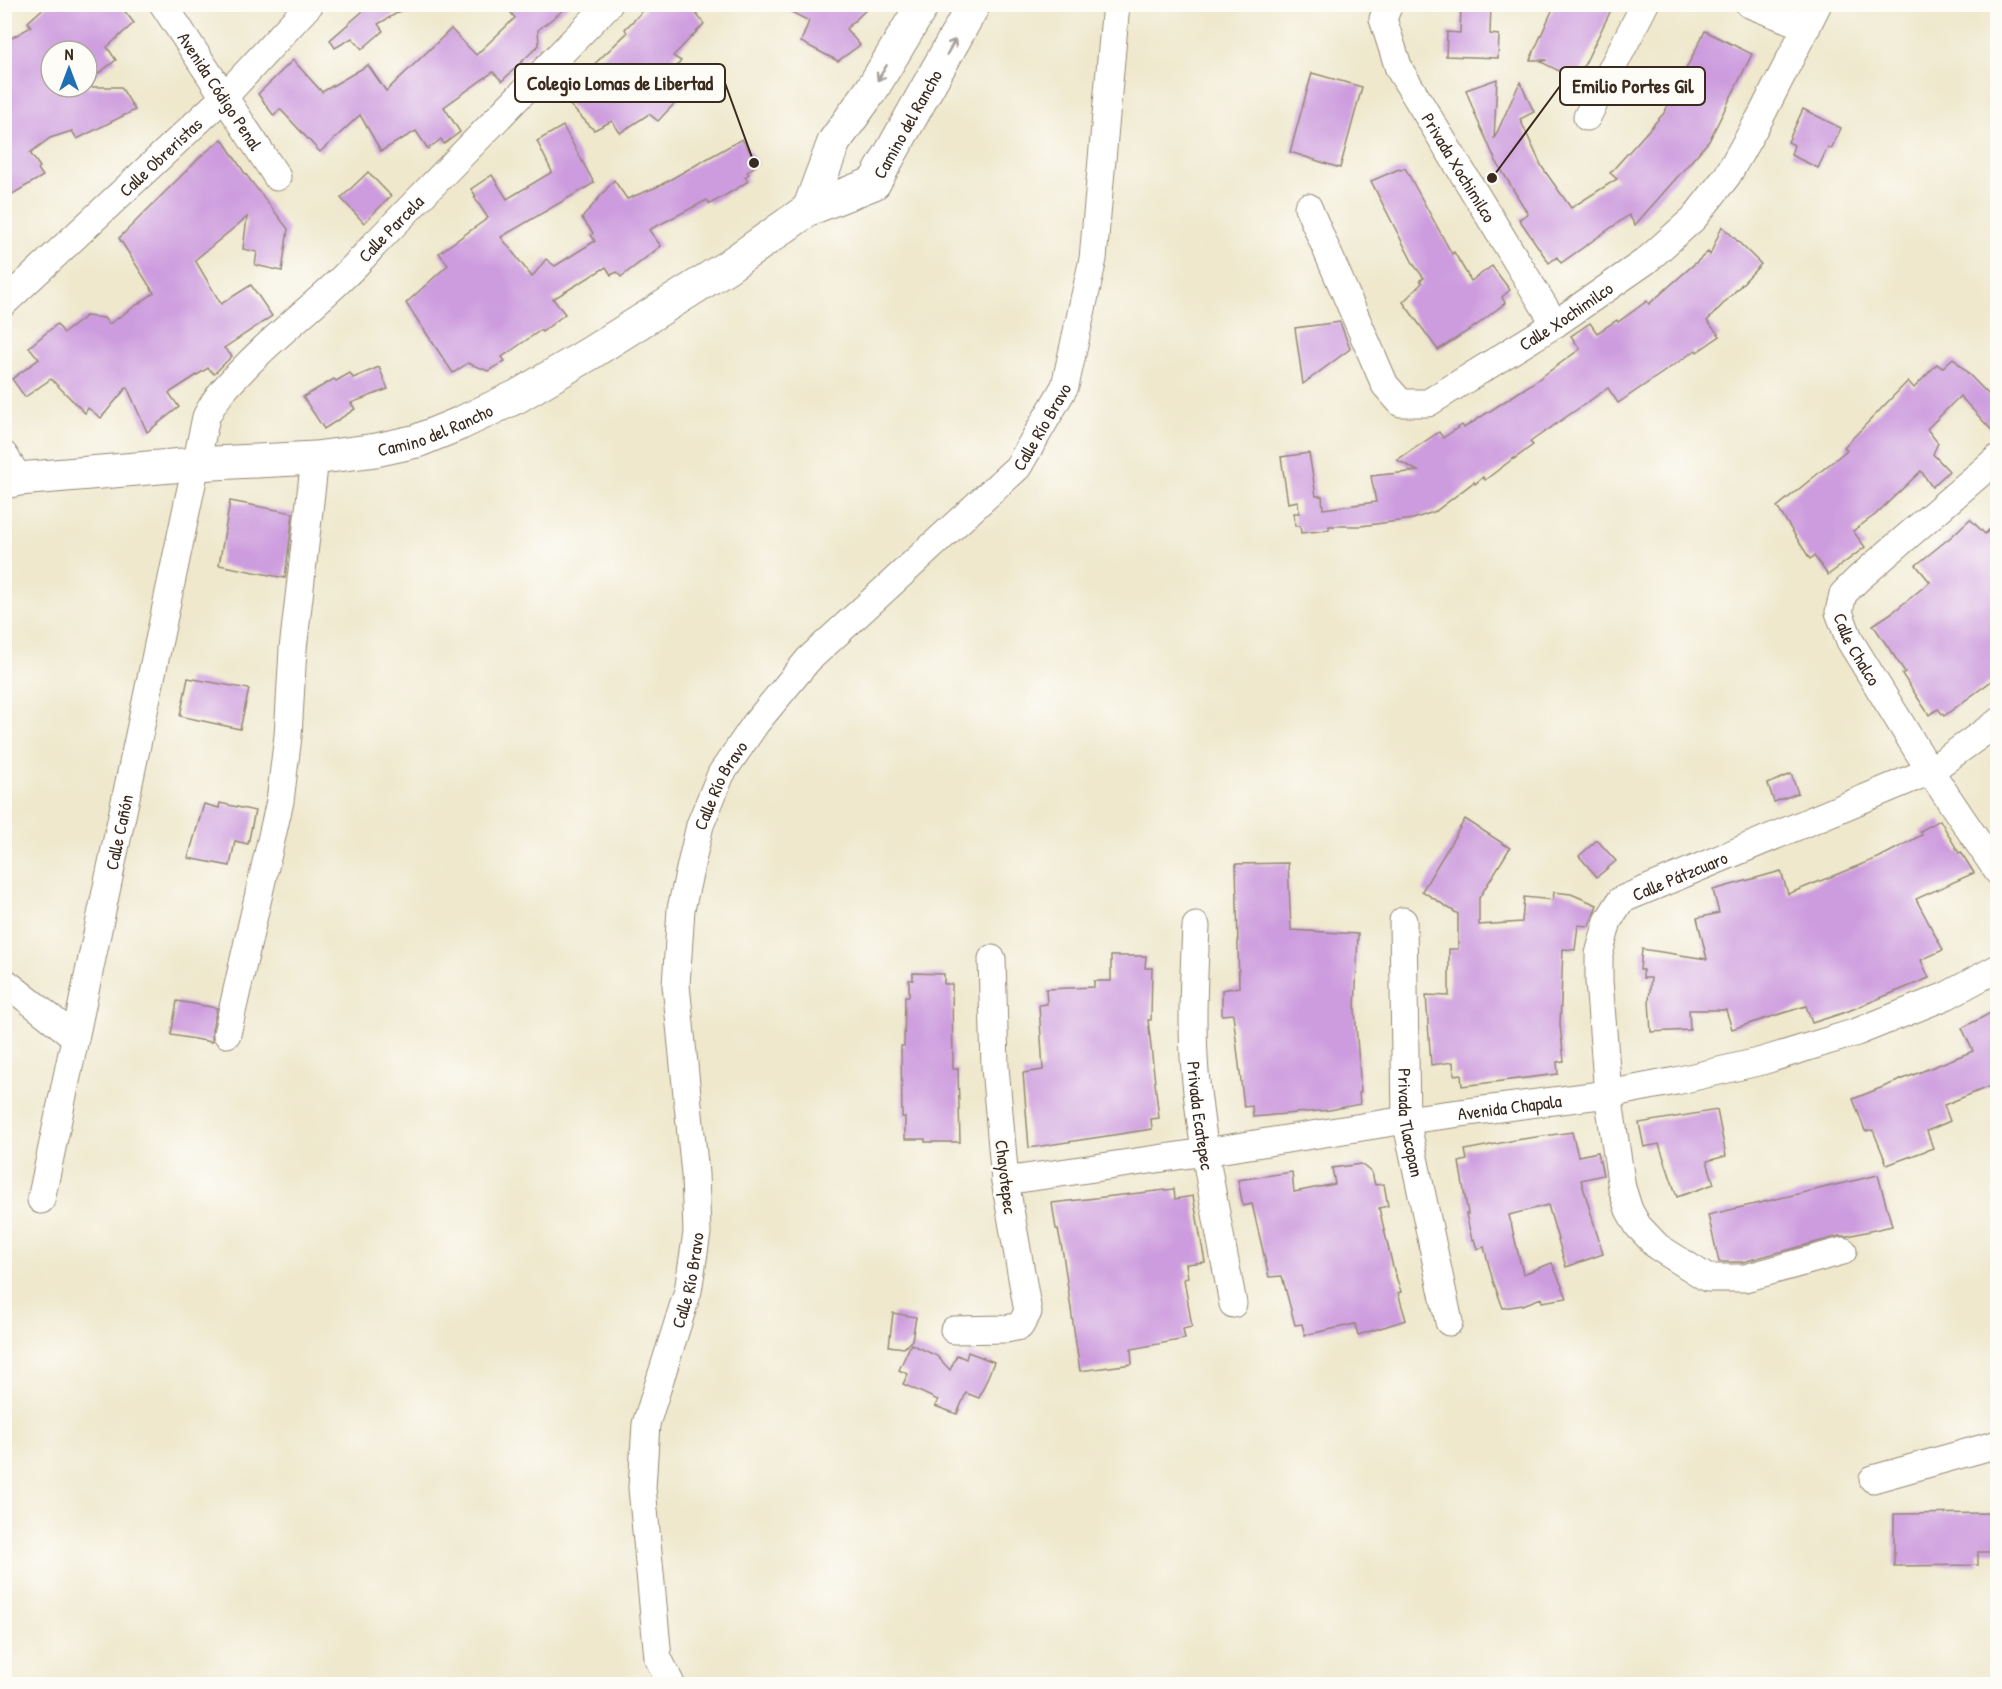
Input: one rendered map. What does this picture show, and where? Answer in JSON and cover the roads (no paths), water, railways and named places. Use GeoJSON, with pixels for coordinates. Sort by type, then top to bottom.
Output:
{"type":"FeatureCollection","features":[{"type":"Feature","properties":{"kind":"main road"},"geometry":{"type":"LineString","coordinates":[[809,209],[834,142],[872,89],[923,4]]}},
{"type":"Feature","properties":{"kind":"main road","name":"Camino del Rancho"},"geometry":{"type":"LineString","coordinates":[[9,472],[315,458],[376,450],[417,441],[518,396],[727,267],[809,209],[874,183],[974,4]]}},
{"type":"Feature","properties":{"kind":"street","name":"Avenida Código Penal"},"geometry":{"type":"LineString","coordinates":[[163,4],[277,177]]}},
{"type":"Feature","properties":{"kind":"street","name":"Calle Obreristas"},"geometry":{"type":"LineString","coordinates":[[4,303],[224,97],[310,4]]}},
{"type":"Feature","properties":{"kind":"street","name":"Calle Parcela"},"geometry":{"type":"LineString","coordinates":[[195,464],[206,417],[215,398],[280,332],[354,268],[609,4]]}},
{"type":"Feature","properties":{"kind":"street","name":"Calle Río Bravo"},"geometry":{"type":"LineString","coordinates":[[670,1684],[658,1658],[642,1488],[645,1424],[688,1291],[697,1233],[695,1174],[676,985],[681,909],[700,825],[722,774],[756,723],[808,660],[1018,467],[1065,386],[1093,259],[1116,4]]}},
{"type":"Feature","properties":{"kind":"street","name":"Privada Xochimilco"},"geometry":{"type":"LineString","coordinates":[[1389,4],[1383,19],[1399,69],[1555,324]]}},
{"type":"Feature","properties":{"kind":"street"},"geometry":{"type":"LineString","coordinates":[[1587,117],[1645,4]]}},
{"type":"Feature","properties":{"kind":"street"},"geometry":{"type":"LineString","coordinates":[[1749,4],[1812,16]]}},
{"type":"Feature","properties":{"kind":"street","name":"Calle Xochimilco"},"geometry":{"type":"LineString","coordinates":[[1308,207],[1385,385],[1401,404],[1428,403],[1555,324],[1646,261],[1694,218],[1727,176],[1761,116],[1812,16]]}},
{"type":"Feature","properties":{"kind":"street"},"geometry":{"type":"LineString","coordinates":[[227,1034],[280,801],[288,735],[293,649],[315,458]]}},
{"type":"Feature","properties":{"kind":"street","name":"Calle Chalco"},"geometry":{"type":"LineString","coordinates":[[1998,458],[1843,594],[1839,612],[1850,641],[1930,771],[1998,872]]}},
{"type":"Feature","properties":{"kind":"street","name":"Calle Cañón"},"geometry":{"type":"LineString","coordinates":[[41,1200],[195,464]]}},
{"type":"Feature","properties":{"kind":"street","name":"Calle Pátzcuaro"},"geometry":{"type":"LineString","coordinates":[[1843,1251],[1745,1278],[1707,1278],[1658,1247],[1638,1226],[1629,1210],[1622,1188],[1608,1094],[1599,954],[1608,921],[1621,900],[1930,771],[1998,723]]}},
{"type":"Feature","properties":{"kind":"street","name":"Privada Tlacopan"},"geometry":{"type":"LineString","coordinates":[[1402,921],[1406,1119],[1449,1322]]}},
{"type":"Feature","properties":{"kind":"street","name":"Privada Ecatepec"},"geometry":{"type":"LineString","coordinates":[[1196,926],[1193,1039],[1205,1152],[1233,1304]]}},
{"type":"Feature","properties":{"kind":"street","name":"Chayotepec"},"geometry":{"type":"LineString","coordinates":[[954,1330],[1006,1329],[1020,1326],[1028,1312],[1005,1180],[995,1067],[992,959]]}},
{"type":"Feature","properties":{"kind":"street","name":"Avenida Chapala"},"geometry":{"type":"LineString","coordinates":[[1005,1180],[1205,1152],[1406,1119],[1608,1094],[1676,1081],[1762,1061],[1857,1032],[1946,996],[1998,968]]}},
{"type":"Feature","properties":{"kind":"street"},"geometry":{"type":"LineString","coordinates":[[4,981],[75,1037]]}},
{"type":"Feature","properties":{"kind":"street"},"geometry":{"type":"LineString","coordinates":[[1873,1479],[1998,1444]]}},
{"type":"Feature","properties":{"kind":"place","name":"Colegio Lomas de Libertad"},"geometry":{"type":"Point","coordinates":[754,163]}},
{"type":"Feature","properties":{"kind":"place","name":"Emilio Portes Gil"},"geometry":{"type":"Point","coordinates":[1492,178]}}]}
